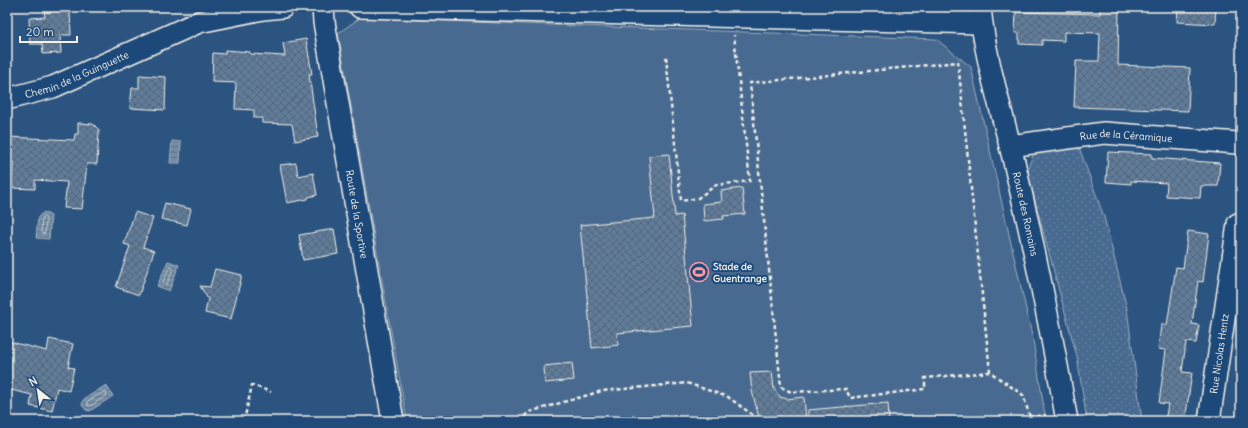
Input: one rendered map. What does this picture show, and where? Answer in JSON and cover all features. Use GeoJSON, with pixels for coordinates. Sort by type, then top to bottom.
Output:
{"type":"FeatureCollection","features":[{"type":"Feature","properties":{"kind":"street","name":"Chemin de la Guinguette"},"geometry":{"type":"LineString","coordinates":[[7,99],[53,87],[199,22],[263,9],[283,7]]}},
{"type":"Feature","properties":{"kind":"street","name":"Route de la Sportive"},"geometry":{"type":"LineString","coordinates":[[323,7],[325,30],[393,421]]}},
{"type":"Feature","properties":{"kind":"street"},"geometry":{"type":"LineString","coordinates":[[360,7],[732,17],[980,15]]}},
{"type":"Feature","properties":{"kind":"street","name":"Route des Romains"},"geometry":{"type":"LineString","coordinates":[[980,15],[987,54],[1038,266],[1053,337],[1058,418]]}},
{"type":"Feature","properties":{"kind":"street","name":"Rue de la Céramique"},"geometry":{"type":"LineString","coordinates":[[1010,146],[1104,133],[1240,144]]}},
{"type":"Feature","properties":{"kind":"street","name":"Rue Nicolas Hentz"},"geometry":{"type":"LineString","coordinates":[[1209,421],[1238,224]]}},
{"type":"Feature","properties":{"kind":"path"},"geometry":{"type":"LineString","coordinates":[[666,57],[680,201],[698,198],[716,185],[750,181],[732,17]]}},
{"type":"Feature","properties":{"kind":"path"},"geometry":{"type":"LineString","coordinates":[[990,372],[958,62],[750,83],[781,387],[791,392],[846,389],[850,398],[925,389],[925,378],[990,372],[1023,395],[1030,417]]}},
{"type":"Feature","properties":{"kind":"path"},"geometry":{"type":"LineString","coordinates":[[1238,224],[1240,144]]}},
{"type":"Feature","properties":{"kind":"path"},"geometry":{"type":"LineString","coordinates":[[518,421],[529,412],[602,391],[687,383],[728,397],[761,421]]}},
{"type":"Feature","properties":{"kind":"path"},"geometry":{"type":"LineString","coordinates":[[244,421],[252,385],[271,392]]}},
{"type":"Feature","properties":{"kind":"path"},"geometry":{"type":"LineString","coordinates":[[995,421],[1030,417],[1058,418]]}},
{"type":"Feature","properties":{"kind":"shaded area","name":"Stade de Guentrange"},"geometry":{"type":"Polygon","coordinates":[[[360,18],[936,39],[971,67],[1033,340],[1046,421],[407,421],[338,33],[360,18]]]}},
{"type":"Feature","properties":{"kind":"shaded area"},"geometry":{"type":"Polygon","coordinates":[[[1079,147],[1104,217],[1127,309],[1142,421],[1087,421],[1077,357],[1028,175],[1029,165],[1034,153],[1079,147]]]}},
{"type":"Feature","properties":{"kind":"water"},"geometry":{"type":"Polygon","coordinates":[[[172,141],[181,142],[180,163],[170,163],[172,141]]]}},
{"type":"Feature","properties":{"kind":"water"},"geometry":{"type":"Polygon","coordinates":[[[44,212],[51,216],[49,239],[36,238],[38,217],[44,212]]]}},
{"type":"Feature","properties":{"kind":"water"},"geometry":{"type":"Polygon","coordinates":[[[168,261],[179,265],[169,291],[157,286],[168,261]]]}},
{"type":"Feature","properties":{"kind":"water"},"geometry":{"type":"Polygon","coordinates":[[[106,385],[113,396],[90,411],[86,410],[82,405],[83,400],[106,385]]]}},
{"type":"Feature","properties":{"kind":"building"},"geometry":{"type":"Polygon","coordinates":[[[1100,7],[1119,7],[1118,65],[1190,68],[1188,111],[1074,107],[1076,61],[1099,61],[1100,33],[1064,32],[1064,41],[1042,40],[1042,45],[1019,44],[1019,33],[1015,33],[1016,12],[1100,14],[1100,7]]]}},
{"type":"Feature","properties":{"kind":"building"},"geometry":{"type":"Polygon","coordinates":[[[1178,7],[1216,7],[1215,24],[1177,22],[1178,7]]]}},
{"type":"Feature","properties":{"kind":"building"},"geometry":{"type":"Polygon","coordinates":[[[70,11],[71,35],[60,35],[61,53],[43,54],[42,44],[30,44],[29,18],[45,17],[44,12],[70,11]]]}},
{"type":"Feature","properties":{"kind":"building"},"geometry":{"type":"Polygon","coordinates":[[[306,39],[312,74],[309,74],[318,137],[295,141],[292,124],[262,123],[262,118],[254,118],[254,110],[235,109],[236,83],[212,82],[213,53],[225,54],[225,50],[250,52],[250,54],[285,56],[283,43],[306,39]]]}},
{"type":"Feature","properties":{"kind":"building"},"geometry":{"type":"Polygon","coordinates":[[[139,75],[166,77],[165,110],[130,108],[132,88],[139,88],[139,75]]]}},
{"type":"Feature","properties":{"kind":"building"},"geometry":{"type":"Polygon","coordinates":[[[78,123],[93,124],[99,130],[97,164],[87,164],[82,209],[64,208],[67,182],[35,180],[35,189],[12,188],[13,162],[7,162],[7,137],[74,140],[75,134],[78,134],[78,123]]]}},
{"type":"Feature","properties":{"kind":"building"},"geometry":{"type":"Polygon","coordinates":[[[1108,152],[1152,154],[1152,158],[1220,163],[1218,186],[1201,186],[1200,198],[1166,196],[1167,183],[1131,181],[1131,184],[1106,182],[1108,152]]]}},
{"type":"Feature","properties":{"kind":"building"},"geometry":{"type":"Polygon","coordinates":[[[669,154],[675,216],[682,215],[693,326],[617,333],[618,345],[592,348],[580,225],[655,218],[649,156],[669,154]]]}},
{"type":"Feature","properties":{"kind":"building"},"geometry":{"type":"Polygon","coordinates":[[[296,163],[298,176],[313,173],[317,195],[308,197],[308,199],[287,203],[280,165],[296,163]]]}},
{"type":"Feature","properties":{"kind":"building"},"geometry":{"type":"Polygon","coordinates":[[[742,188],[745,214],[723,216],[724,219],[704,221],[703,204],[722,202],[721,191],[742,188]]]}},
{"type":"Feature","properties":{"kind":"building"},"geometry":{"type":"Polygon","coordinates":[[[165,203],[191,209],[187,225],[161,219],[165,203]]]}},
{"type":"Feature","properties":{"kind":"building"},"geometry":{"type":"Polygon","coordinates":[[[135,212],[153,218],[143,247],[154,251],[139,295],[116,287],[130,246],[124,244],[135,212]]]}},
{"type":"Feature","properties":{"kind":"building"},"geometry":{"type":"Polygon","coordinates":[[[334,229],[338,254],[303,260],[299,235],[334,229]]]}},
{"type":"Feature","properties":{"kind":"building"},"geometry":{"type":"Polygon","coordinates":[[[1188,231],[1209,234],[1203,282],[1198,281],[1192,324],[1199,325],[1196,343],[1186,342],[1182,372],[1192,373],[1185,421],[1165,421],[1168,404],[1159,403],[1166,350],[1158,349],[1161,325],[1167,325],[1176,267],[1183,268],[1188,231]]]}},
{"type":"Feature","properties":{"kind":"building"},"geometry":{"type":"Polygon","coordinates":[[[215,269],[242,275],[231,319],[205,313],[208,299],[200,286],[210,287],[215,269]]]}},
{"type":"Feature","properties":{"kind":"building"},"geometry":{"type":"Polygon","coordinates":[[[49,339],[73,344],[68,367],[74,368],[69,391],[57,388],[52,411],[30,406],[32,395],[7,389],[7,341],[47,351],[49,339]]]}},
{"type":"Feature","properties":{"kind":"building"},"geometry":{"type":"Polygon","coordinates":[[[572,363],[574,380],[545,383],[544,366],[572,363]]]}},
{"type":"Feature","properties":{"kind":"building"},"geometry":{"type":"Polygon","coordinates":[[[772,372],[774,389],[780,397],[787,399],[804,397],[806,421],[760,421],[752,391],[750,373],[772,372]]]}},
{"type":"Feature","properties":{"kind":"building"},"geometry":{"type":"Polygon","coordinates":[[[888,403],[889,421],[808,421],[808,410],[888,403]]]}},
{"type":"Feature","properties":{"kind":"place","name":"Stade de Guentrange"},"geometry":{"type":"Point","coordinates":[699,272]}}]}
